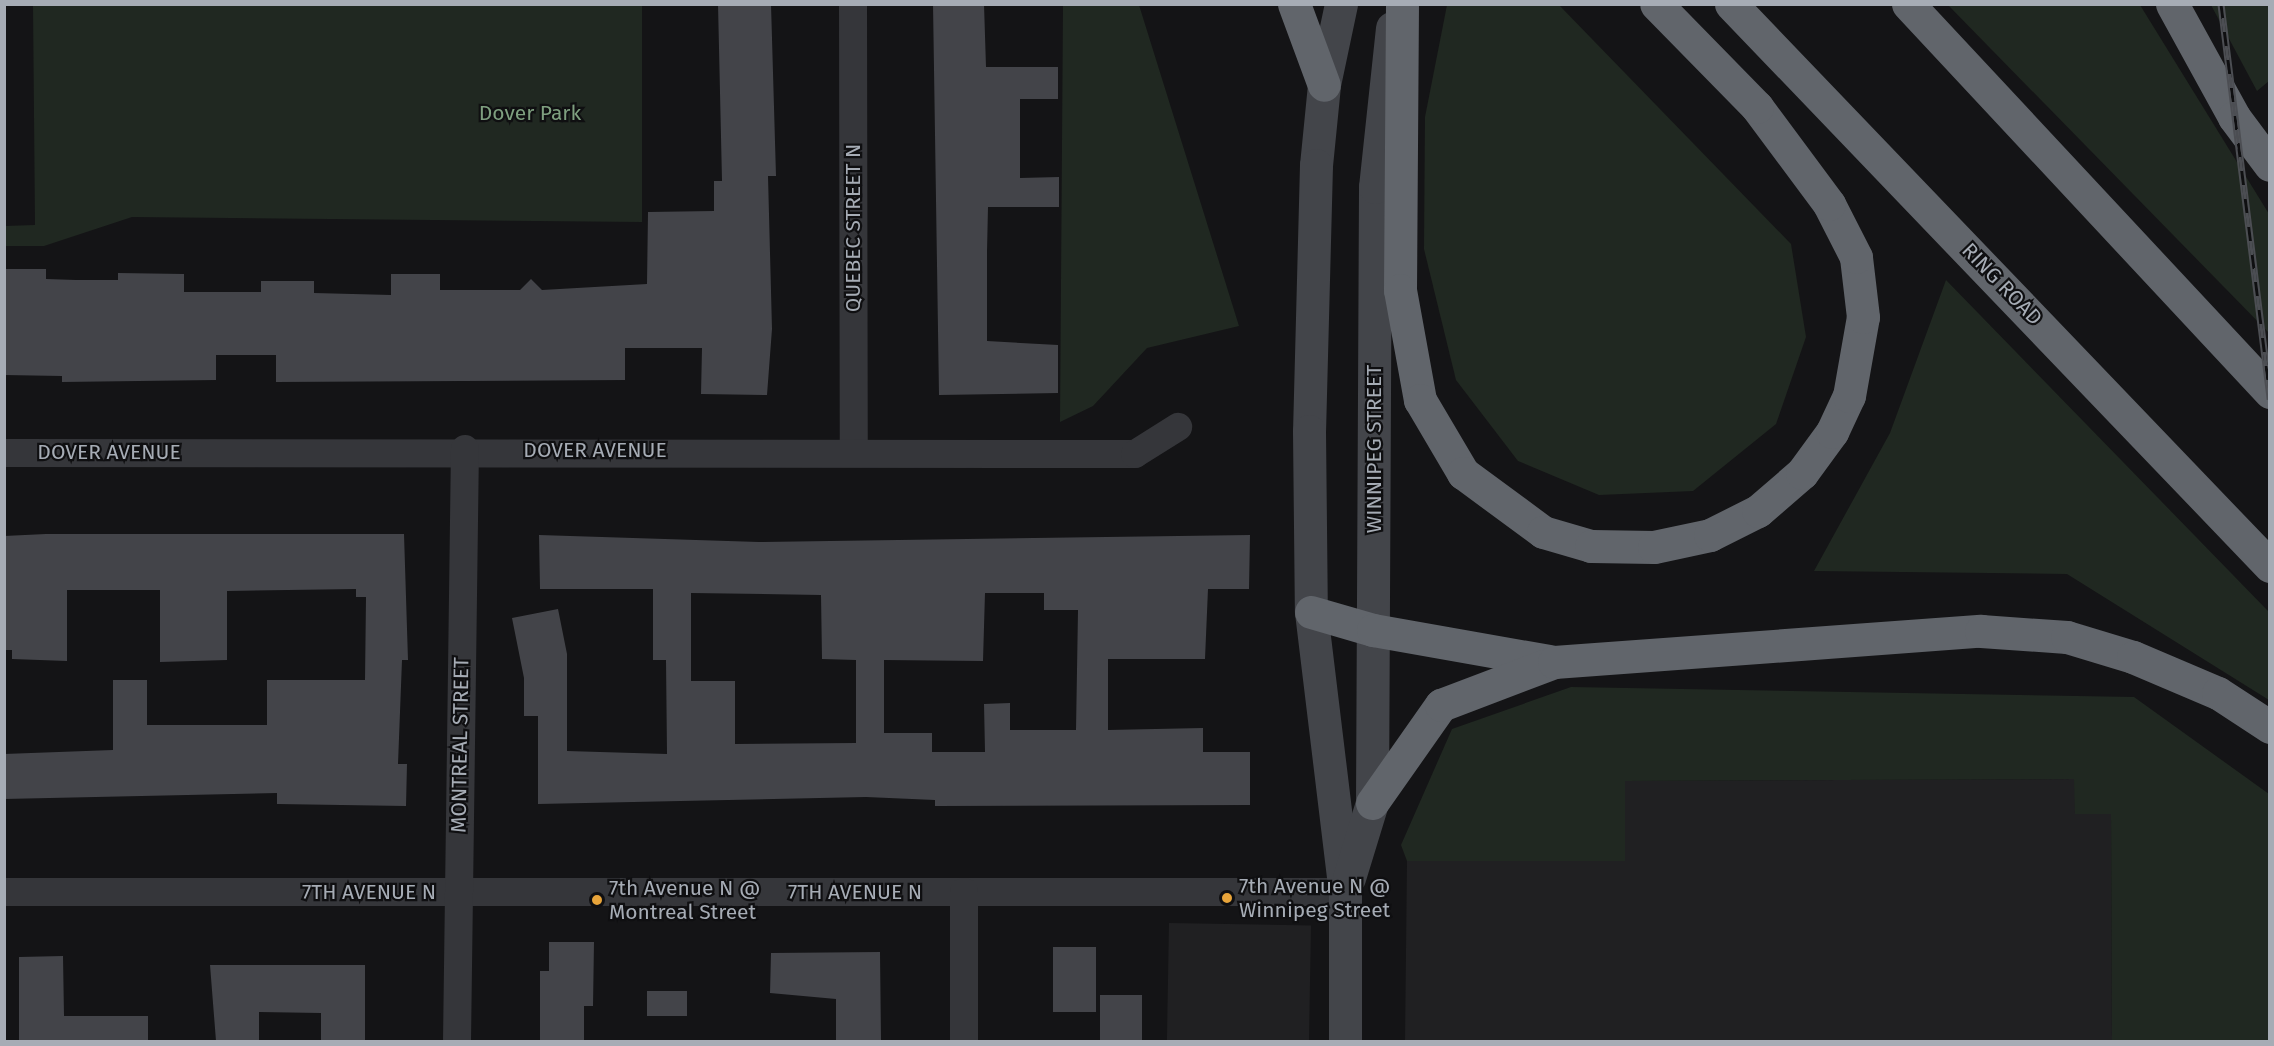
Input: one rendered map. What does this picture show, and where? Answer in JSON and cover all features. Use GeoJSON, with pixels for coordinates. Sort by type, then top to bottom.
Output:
{"type":"FeatureCollection","features":[{"type":"Feature","properties":{"kind":"highway"},"geometry":{"type":"LineString","coordinates":[[1294,4],[1324,85]]}},
{"type":"Feature","properties":{"kind":"highway"},"geometry":{"type":"LineString","coordinates":[[1402,4],[1400,291],[1420,400],[1463,473],[1543,532],[1591,546],[1654,548],[1710,535],[1738,521],[1802,473],[1832,432],[1849,396],[1863,317],[1856,257],[1829,204],[1757,107],[1656,4]]}},
{"type":"Feature","properties":{"kind":"highway","name":"RING ROAD"},"geometry":{"type":"LineString","coordinates":[[1731,4],[2270,566]]}},
{"type":"Feature","properties":{"kind":"highway"},"geometry":{"type":"LineString","coordinates":[[1908,4],[2270,392]]}},
{"type":"Feature","properties":{"kind":"highway"},"geometry":{"type":"LineString","coordinates":[[2172,4],[2234,117],[2270,165]]}},
{"type":"Feature","properties":{"kind":"highway"},"geometry":{"type":"LineString","coordinates":[[1311,612],[1373,630],[1554,662],[1981,631],[2067,638],[2133,657],[2218,693],[2270,727]]}},
{"type":"Feature","properties":{"kind":"highway"},"geometry":{"type":"LineString","coordinates":[[1372,803],[1441,705],[1554,662]]}},
{"type":"Feature","properties":{"kind":"main road","name":"WINNIPEG STREET"},"geometry":{"type":"LineString","coordinates":[[1341,4],[1324,85],[1309,267],[1311,612],[1345,892],[1345,1041]]}},
{"type":"Feature","properties":{"kind":"main road","name":"WINNIPEG STREET"},"geometry":{"type":"LineString","coordinates":[[1345,892],[1372,803],[1375,187],[1396,4]]}},
{"type":"Feature","properties":{"kind":"street","name":"QUEBEC STREET N"},"geometry":{"type":"LineString","coordinates":[[853,4],[854,452]]}},
{"type":"Feature","properties":{"kind":"street","name":"DOVER AVENUE"},"geometry":{"type":"LineString","coordinates":[[4,453],[465,449],[1136,454],[1178,427]]}},
{"type":"Feature","properties":{"kind":"street","name":"MONTREAL STREET"},"geometry":{"type":"LineString","coordinates":[[457,1041],[465,449]]}},
{"type":"Feature","properties":{"kind":"street","name":"7TH AVENUE N"},"geometry":{"type":"LineString","coordinates":[[4,892],[1345,892]]}},
{"type":"Feature","properties":{"kind":"street"},"geometry":{"type":"LineString","coordinates":[[964,892],[964,1041]]}},
{"type":"Feature","properties":{"kind":"shaded area"},"geometry":{"type":"Polygon","coordinates":[[[2075,779],[2111,813],[2112,1041],[1405,1042],[1407,861],[1625,861],[1625,781],[2075,779]]]}},
{"type":"Feature","properties":{"kind":"shaded area"},"geometry":{"type":"Polygon","coordinates":[[[1169,923],[1311,925],[1309,1042],[1167,1041],[1169,923]]]}},
{"type":"Feature","properties":{"kind":"green space","name":"Dover Park"},"geometry":{"type":"Polygon","coordinates":[[[33,5],[642,5],[642,222],[132,217],[44,246],[5,246],[5,226],[35,225],[33,5]]]}},
{"type":"Feature","properties":{"kind":"green space"},"geometry":{"type":"Polygon","coordinates":[[[1063,5],[1139,5],[1239,326],[1147,348],[1093,406],[1060,422],[1063,5]]]}},
{"type":"Feature","properties":{"kind":"green space"},"geometry":{"type":"Polygon","coordinates":[[[1447,5],[1559,5],[1791,244],[1806,337],[1776,424],[1693,491],[1599,495],[1518,461],[1456,380],[1424,249],[1425,117],[1447,5]]]}},
{"type":"Feature","properties":{"kind":"green space"},"geometry":{"type":"Polygon","coordinates":[[[1948,5],[2140,5],[2269,214],[2269,333],[1948,5]]]}},
{"type":"Feature","properties":{"kind":"green space"},"geometry":{"type":"Polygon","coordinates":[[[2211,5],[2269,5],[2269,81],[2257,91],[2211,5]]]}},
{"type":"Feature","properties":{"kind":"green space"},"geometry":{"type":"Polygon","coordinates":[[[1946,280],[2269,612],[2269,700],[2067,574],[1814,571],[1890,433],[1946,280]]]}},
{"type":"Feature","properties":{"kind":"green space"},"geometry":{"type":"Polygon","coordinates":[[[1571,687],[2134,697],[2269,794],[2269,1041],[2112,1041],[2111,814],[2075,814],[2074,779],[1625,781],[1625,861],[1407,861],[1401,845],[1452,729],[1571,687]]]}},
{"type":"Feature","properties":{"kind":"building"},"geometry":{"type":"Polygon","coordinates":[[[718,4],[771,4],[776,176],[768,176],[772,329],[767,395],[701,394],[702,348],[625,348],[625,380],[276,382],[276,355],[216,355],[216,380],[62,382],[62,376],[4,375],[4,269],[46,269],[46,279],[76,280],[118,280],[118,273],[184,274],[184,292],[261,292],[261,281],[314,281],[314,293],[391,295],[391,274],[440,274],[440,290],[520,290],[531,279],[542,290],[647,284],[648,212],[714,211],[714,181],[722,181],[718,4]]]}},
{"type":"Feature","properties":{"kind":"building"},"geometry":{"type":"Polygon","coordinates":[[[933,4],[984,4],[986,67],[1058,67],[1058,99],[1020,99],[1020,178],[1059,177],[1059,207],[988,207],[987,341],[1058,345],[1058,393],[939,395],[933,4]]]}},
{"type":"Feature","properties":{"kind":"building"},"geometry":{"type":"Polygon","coordinates":[[[404,534],[408,660],[402,660],[398,764],[407,764],[406,806],[277,804],[277,793],[4,799],[4,754],[113,750],[113,680],[147,680],[147,725],[267,725],[267,680],[365,680],[366,597],[356,597],[356,589],[227,591],[227,660],[160,662],[160,590],[67,590],[67,661],[12,659],[12,650],[4,650],[4,536],[404,534]]]}},
{"type":"Feature","properties":{"kind":"building"},"geometry":{"type":"Polygon","coordinates":[[[539,535],[759,542],[1250,535],[1249,589],[1208,589],[1205,659],[1108,659],[1108,730],[1203,728],[1203,752],[1250,752],[1250,805],[935,806],[935,800],[866,797],[538,804],[538,716],[524,716],[524,678],[512,618],[558,609],[567,654],[567,751],[667,754],[666,660],[653,660],[653,589],[540,589],[539,535]],[[691,593],[691,681],[735,681],[735,744],[856,743],[856,660],[822,659],[821,595],[691,593]],[[985,593],[983,661],[884,660],[884,733],[932,733],[932,752],[985,752],[984,704],[1010,703],[1010,730],[1076,730],[1078,610],[1044,610],[1044,593],[985,593]]]}},
{"type":"Feature","properties":{"kind":"building"},"geometry":{"type":"Polygon","coordinates":[[[549,942],[594,942],[593,1006],[584,1006],[584,1041],[540,1041],[540,971],[549,971],[549,942]]]}},
{"type":"Feature","properties":{"kind":"building"},"geometry":{"type":"Polygon","coordinates":[[[1053,947],[1096,947],[1096,1012],[1053,1012],[1053,947]]]}},
{"type":"Feature","properties":{"kind":"building"},"geometry":{"type":"Polygon","coordinates":[[[880,952],[881,1041],[836,1041],[836,999],[770,993],[771,953],[880,952]]]}},
{"type":"Feature","properties":{"kind":"building"},"geometry":{"type":"Polygon","coordinates":[[[63,956],[64,1016],[148,1016],[148,1041],[19,1041],[19,957],[63,956]]]}},
{"type":"Feature","properties":{"kind":"building"},"geometry":{"type":"Polygon","coordinates":[[[210,965],[365,965],[365,1041],[321,1041],[321,1013],[259,1012],[259,1041],[216,1041],[210,965]]]}},
{"type":"Feature","properties":{"kind":"building"},"geometry":{"type":"Polygon","coordinates":[[[647,991],[687,991],[687,1016],[647,1016],[647,991]]]}},
{"type":"Feature","properties":{"kind":"building"},"geometry":{"type":"Polygon","coordinates":[[[1100,995],[1142,995],[1142,1041],[1100,1041],[1100,995]]]}},
{"type":"Feature","properties":{"kind":"railway"},"geometry":{"type":"LineString","coordinates":[[2221,4],[2270,399]]}},
{"type":"Feature","properties":{"kind":"place","name":"7th Avenue N @ Winnipeg Street"},"geometry":{"type":"Point","coordinates":[1227,898]}},
{"type":"Feature","properties":{"kind":"place","name":"7th Avenue N @ Montreal Street"},"geometry":{"type":"Point","coordinates":[597,900]}}]}
